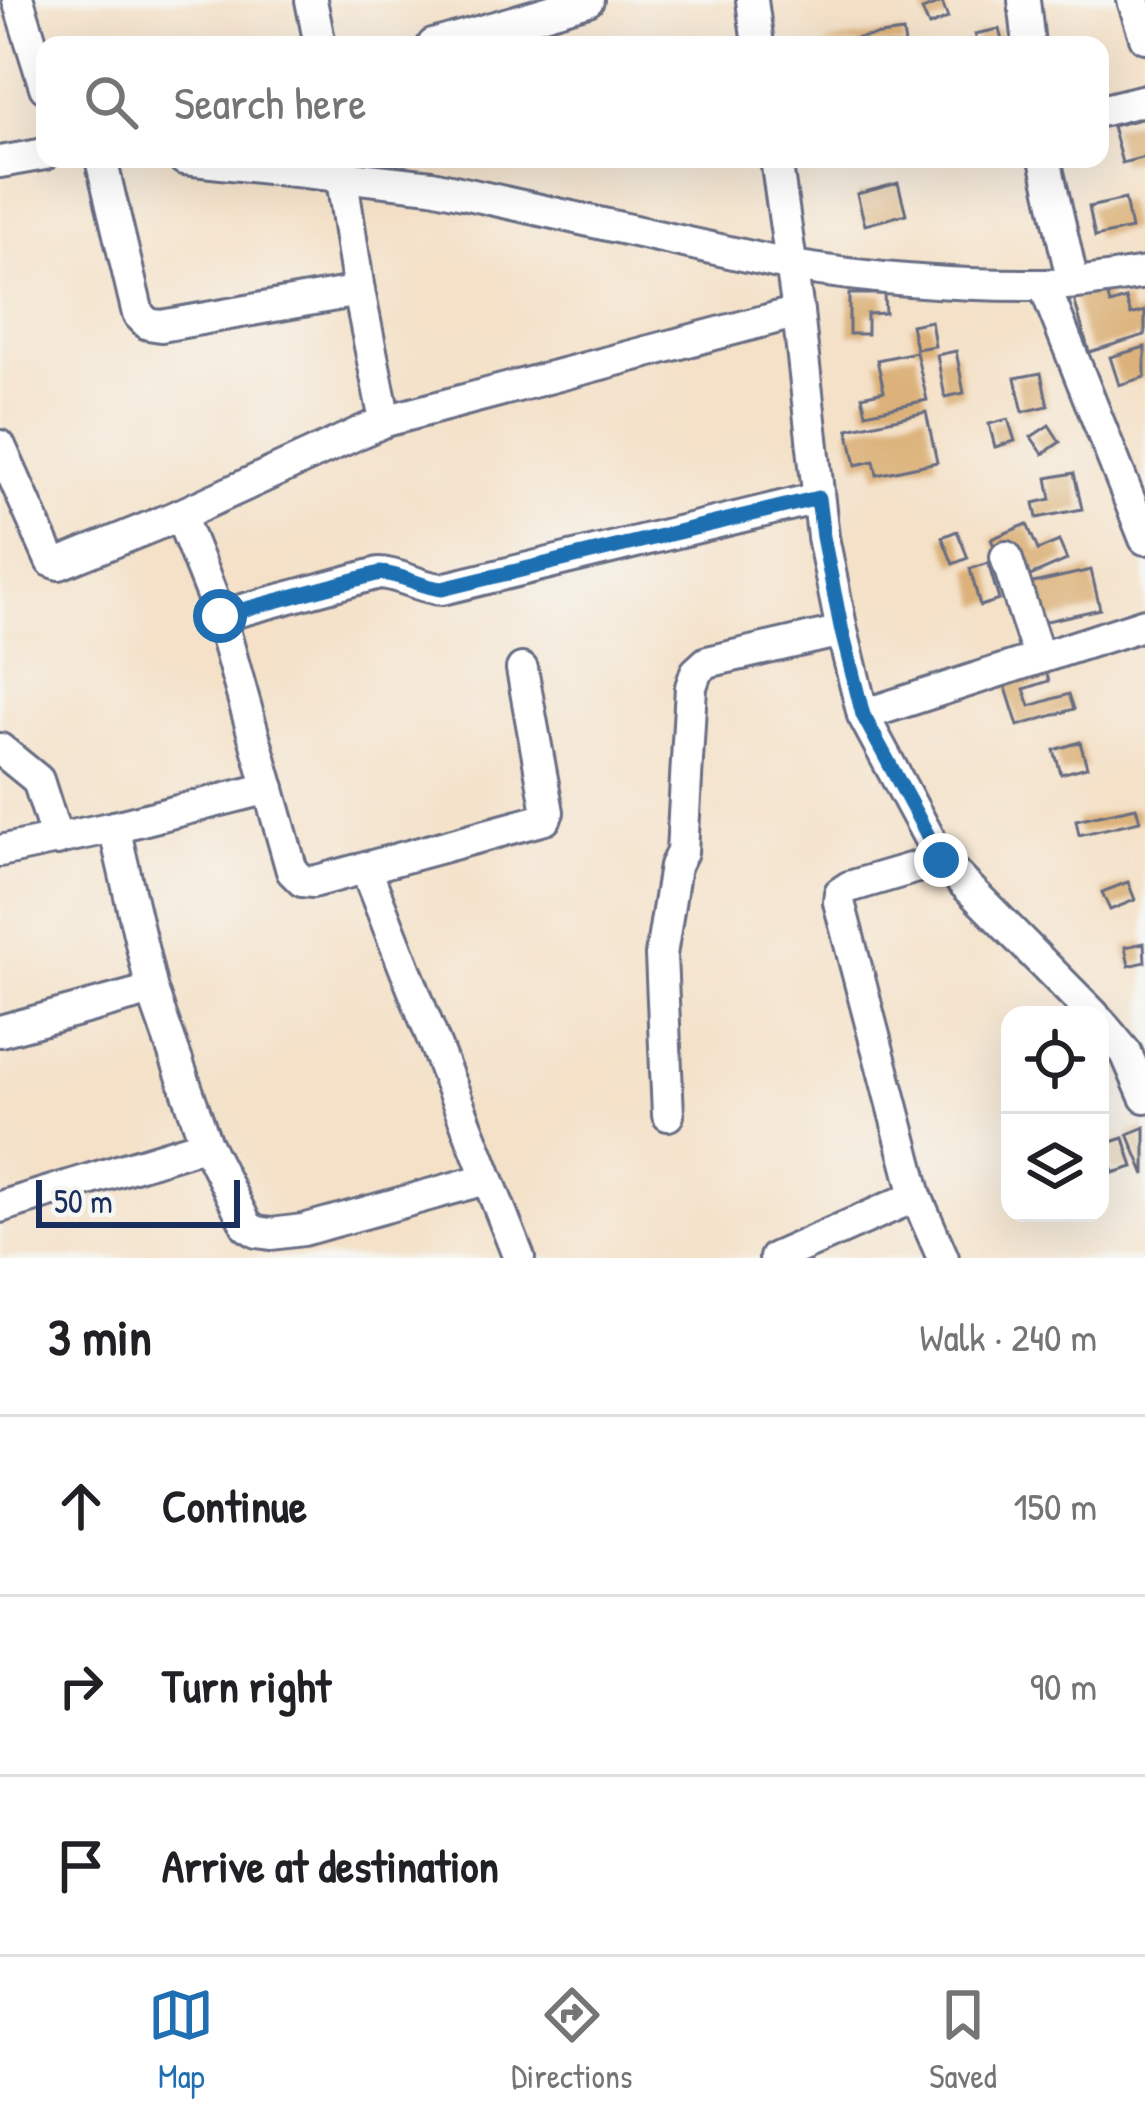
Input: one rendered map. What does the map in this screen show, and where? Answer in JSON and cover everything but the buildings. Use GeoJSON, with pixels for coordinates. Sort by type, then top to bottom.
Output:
{"type":"FeatureCollection","features":[{"type":"Feature","properties":{"kind":"street"},"geometry":{"type":"LineString","coordinates":[[19,0],[36,58]]}},
{"type":"Feature","properties":{"kind":"street"},"geometry":{"type":"LineString","coordinates":[[311,0],[318,36]]}},
{"type":"Feature","properties":{"kind":"street"},"geometry":{"type":"LineString","coordinates":[[465,36],[588,0]]}},
{"type":"Feature","properties":{"kind":"street"},"geometry":{"type":"LineString","coordinates":[[752,0],[757,36]]}},
{"type":"Feature","properties":{"kind":"street"},"geometry":{"type":"LineString","coordinates":[[1024,0],[1028,36]]}},
{"type":"Feature","properties":{"kind":"street"},"geometry":{"type":"LineString","coordinates":[[1133,0],[1145,37]]}},
{"type":"Feature","properties":{"kind":"street"},"geometry":{"type":"LineString","coordinates":[[1109,109],[1145,100]]}},
{"type":"Feature","properties":{"kind":"street"},"geometry":{"type":"LineString","coordinates":[[0,162],[36,156]]}},
{"type":"Feature","properties":{"kind":"street"},"geometry":{"type":"LineString","coordinates":[[102,168],[138,314],[148,324],[161,326],[359,291]]}},
{"type":"Feature","properties":{"kind":"street"},"geometry":{"type":"LineString","coordinates":[[340,168],[385,421]]}},
{"type":"Feature","properties":{"kind":"street"},"geometry":{"type":"LineString","coordinates":[[345,168],[792,266],[910,280],[1058,284],[1145,273]]}},
{"type":"Feature","properties":{"kind":"street"},"geometry":{"type":"LineString","coordinates":[[777,168],[823,537],[863,715],[941,860],[1085,1006]]}},
{"type":"Feature","properties":{"kind":"street"},"geometry":{"type":"LineString","coordinates":[[1046,168],[1058,284],[1145,539]]}},
{"type":"Feature","properties":{"kind":"street"},"geometry":{"type":"LineString","coordinates":[[0,446],[51,561],[59,564],[180,515],[385,421],[798,312]]}},
{"type":"Feature","properties":{"kind":"street"},"geometry":{"type":"LineString","coordinates":[[220,616],[380,573],[442,589],[818,498]]}},
{"type":"Feature","properties":{"kind":"street"},"geometry":{"type":"LineString","coordinates":[[180,515],[220,616],[292,871],[302,881],[313,882],[545,818],[548,812],[522,669]]}},
{"type":"Feature","properties":{"kind":"street"},"geometry":{"type":"LineString","coordinates":[[1006,557],[1039,658]]}},
{"type":"Feature","properties":{"kind":"street"},"geometry":{"type":"LineString","coordinates":[[863,715],[1145,623]]}},
{"type":"Feature","properties":{"kind":"street"},"geometry":{"type":"LineString","coordinates":[[668,1115],[661,955],[672,881],[682,852],[691,687],[696,672],[706,662],[842,632]]}},
{"type":"Feature","properties":{"kind":"street"},"geometry":{"type":"LineString","coordinates":[[0,748],[38,780],[57,840]]}},
{"type":"Feature","properties":{"kind":"street"},"geometry":{"type":"LineString","coordinates":[[0,851],[269,788]]}},
{"type":"Feature","properties":{"kind":"street"},"geometry":{"type":"LineString","coordinates":[[114,827],[152,990],[206,1144],[247,1226],[306,1244],[486,1179]]}},
{"type":"Feature","properties":{"kind":"street"},"geometry":{"type":"LineString","coordinates":[[941,860],[849,887],[840,892],[839,902],[916,1196],[943,1258]]}},
{"type":"Feature","properties":{"kind":"street"},"geometry":{"type":"LineString","coordinates":[[365,867],[519,1258]]}},
{"type":"Feature","properties":{"kind":"street"},"geometry":{"type":"LineString","coordinates":[[0,1031],[152,990]]}},
{"type":"Feature","properties":{"kind":"street"},"geometry":{"type":"LineString","coordinates":[[1109,1029],[1136,1051],[1145,1097]]}},
{"type":"Feature","properties":{"kind":"street"},"geometry":{"type":"LineString","coordinates":[[0,1207],[206,1144]]}},
{"type":"Feature","properties":{"kind":"street"},"geometry":{"type":"LineString","coordinates":[[775,1258],[916,1196]]}},
{"type":"Feature","properties":{"kind":"route"},"geometry":{"type":"LineString","coordinates":[[220,616],[380,573],[442,589],[818,498],[842,632],[863,715],[941,860]]}}]}
